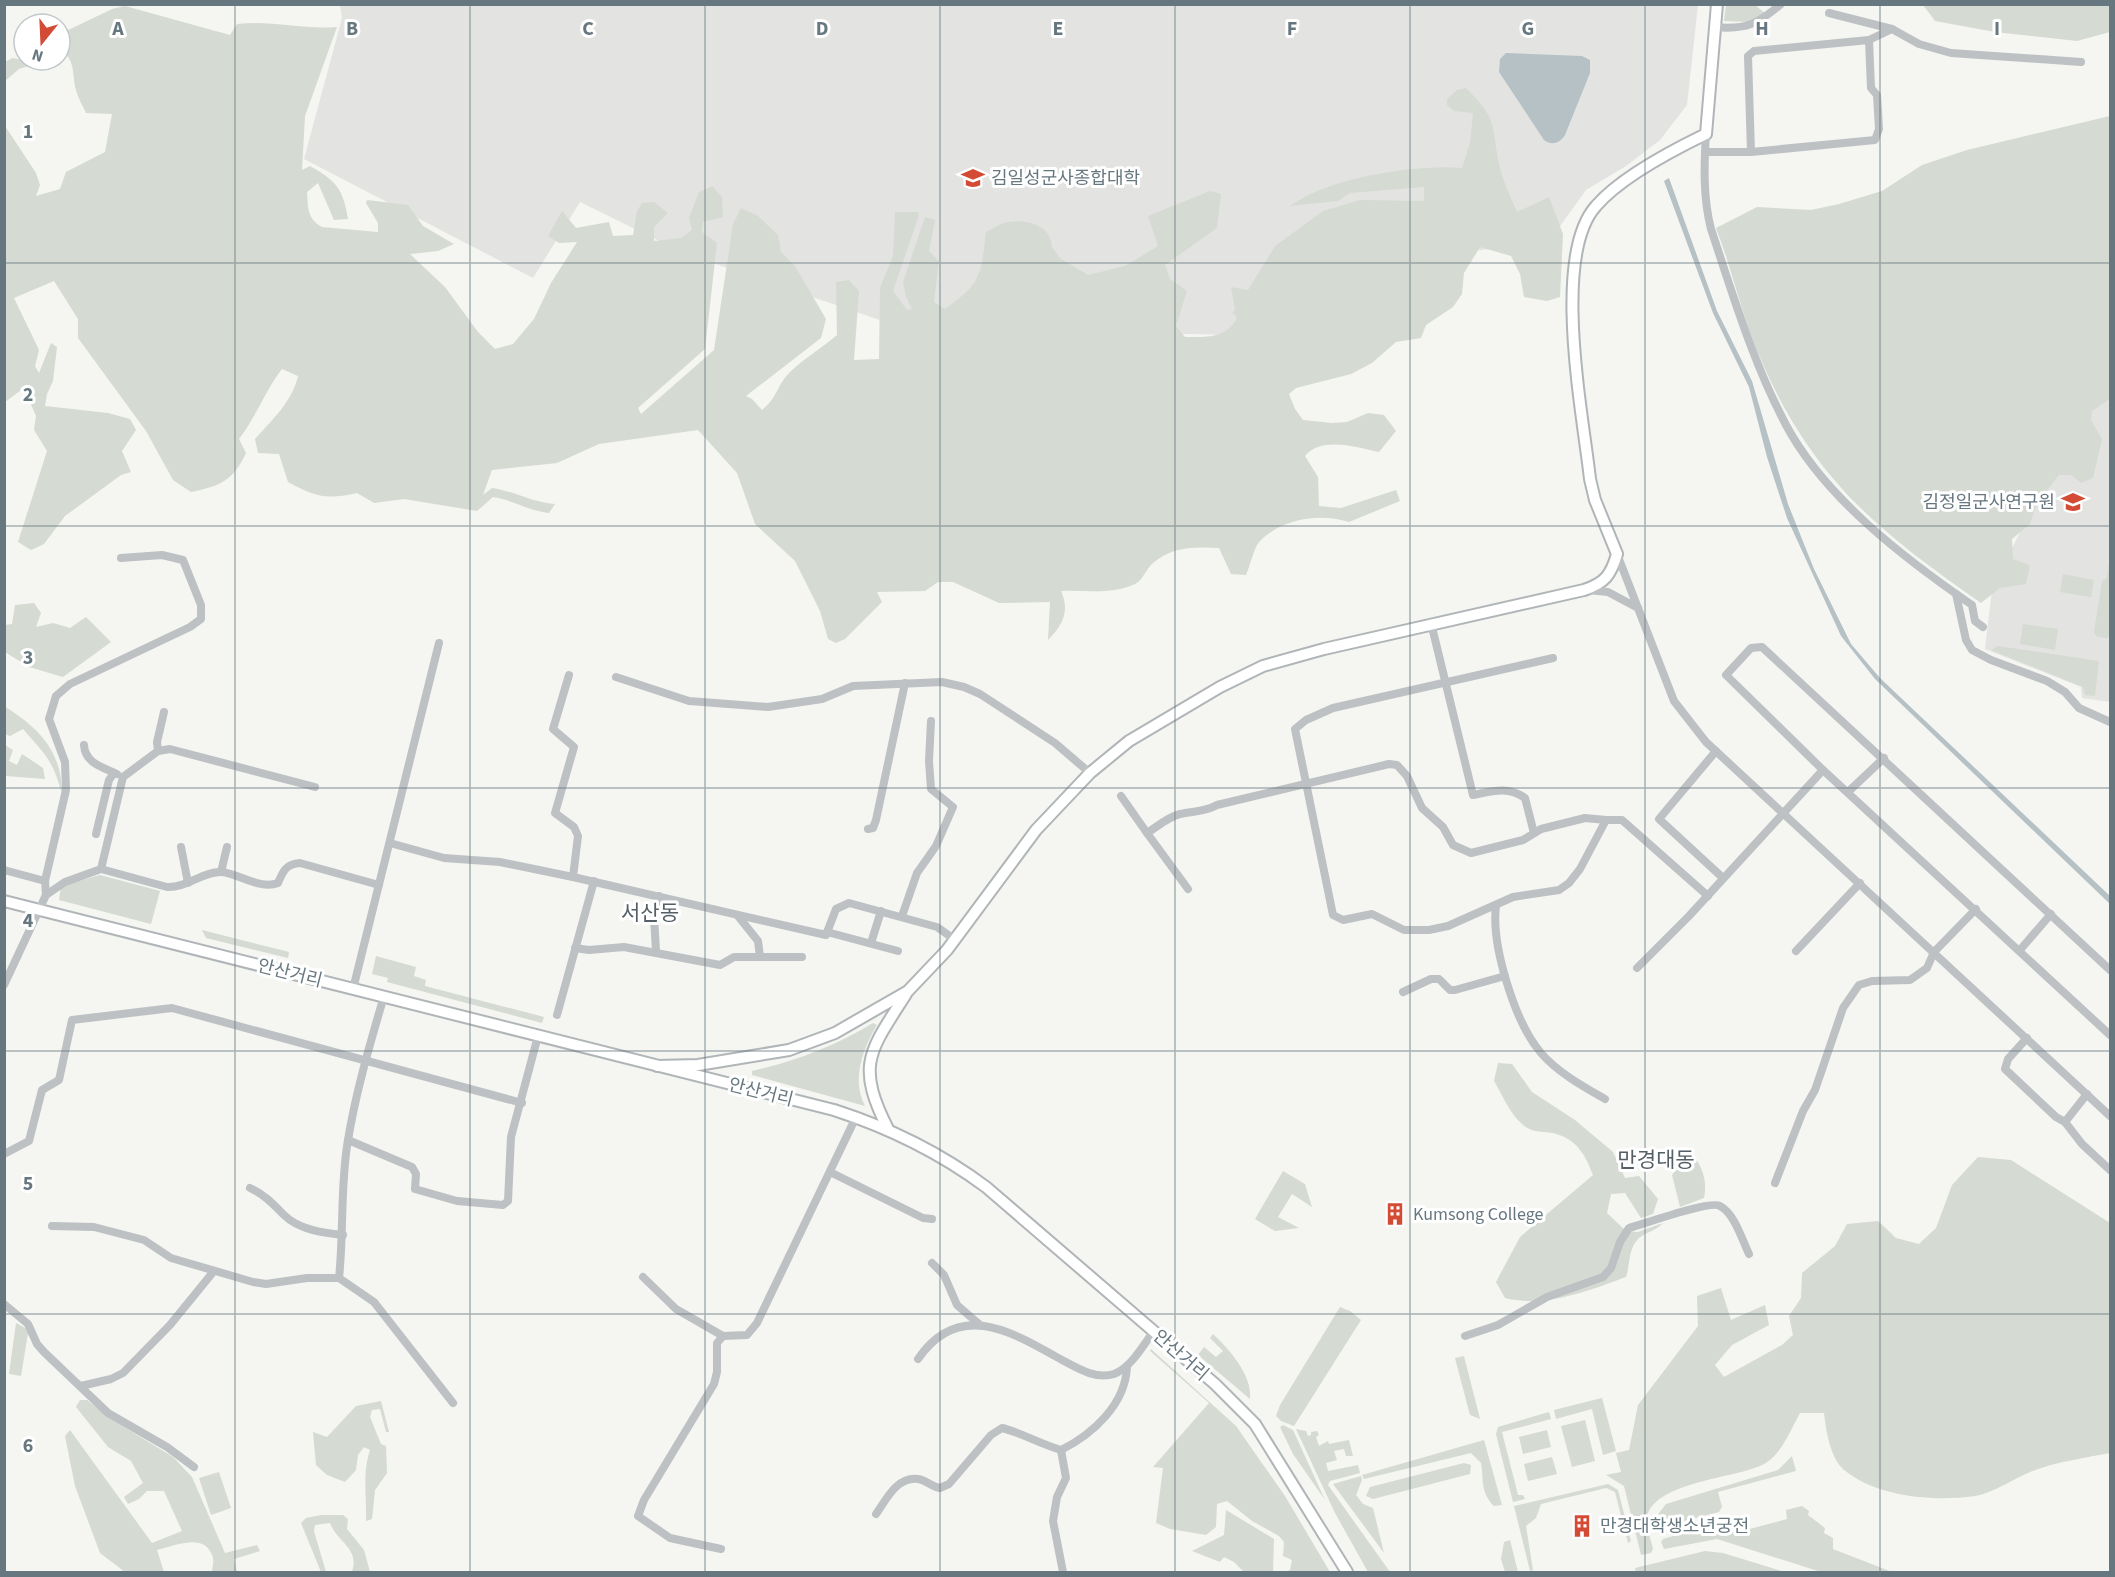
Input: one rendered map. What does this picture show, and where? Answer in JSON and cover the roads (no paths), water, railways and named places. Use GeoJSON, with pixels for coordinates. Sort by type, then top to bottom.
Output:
{"type":"FeatureCollection","features":[{"type":"Feature","properties":{"kind":"main road"},"geometry":{"type":"LineString","coordinates":[[888,1130],[869,1084],[868,1069],[876,1043],[908,992],[954,939],[1036,830],[1090,773],[1129,741],[1220,687],[1263,666],[1431,623],[1584,590],[1601,584],[1608,578],[1617,554],[1595,500],[1590,479],[1573,331],[1576,255],[1587,218],[1596,205],[1659,159],[1706,134],[1717,4]]}},
{"type":"Feature","properties":{"kind":"main road","name":"안산거리"},"geometry":{"type":"LineString","coordinates":[[4,902],[384,996],[856,1117],[933,1151],[986,1187],[1215,1384],[1256,1424],[1347,1572]]}},
{"type":"Feature","properties":{"kind":"main road"},"geometry":{"type":"LineString","coordinates":[[657,1066],[698,1065],[789,1050],[835,1034],[908,992]]}},
{"type":"Feature","properties":{"kind":"street"},"geometry":{"type":"LineString","coordinates":[[1715,27],[1744,27],[1758,23],[1781,4]]}},
{"type":"Feature","properties":{"kind":"street"},"geometry":{"type":"LineString","coordinates":[[1829,13],[1892,28],[1919,44],[1952,53],[2081,62]]}},
{"type":"Feature","properties":{"kind":"street"},"geometry":{"type":"LineString","coordinates":[[1751,152],[1748,56],[1754,51],[1869,40],[1892,28]]}},
{"type":"Feature","properties":{"kind":"street"},"geometry":{"type":"LineString","coordinates":[[1705,152],[1751,152],[1875,140],[1879,129],[1877,95],[1871,88],[1869,40]]}},
{"type":"Feature","properties":{"kind":"street"},"geometry":{"type":"LineString","coordinates":[[1706,134],[1707,214],[1711,229],[1755,357],[1787,427],[1819,471],[1847,502],[1907,557],[1972,605],[1975,621],[1983,627]]}},
{"type":"Feature","properties":{"kind":"street"},"geometry":{"type":"LineString","coordinates":[[1617,554],[1674,701],[1688,722],[1716,751],[2110,1116]]}},
{"type":"Feature","properties":{"kind":"street"},"geometry":{"type":"LineString","coordinates":[[4,985],[46,895],[45,881],[66,790],[65,762],[49,719],[56,696],[70,684],[190,627],[201,618],[201,605],[183,560],[162,555],[121,558]]}},
{"type":"Feature","properties":{"kind":"street"},"geometry":{"type":"LineString","coordinates":[[1584,590],[1608,592],[1638,608]]}},
{"type":"Feature","properties":{"kind":"street"},"geometry":{"type":"LineString","coordinates":[[1956,594],[1966,640],[1972,650],[1991,660],[2047,681],[2065,692],[2079,708],[2110,722]]}},
{"type":"Feature","properties":{"kind":"street"},"geometry":{"type":"LineString","coordinates":[[1431,623],[1473,795],[1502,790],[1515,791],[1525,798],[1534,834]]}},
{"type":"Feature","properties":{"kind":"street"},"geometry":{"type":"LineString","coordinates":[[353,989],[439,643]]}},
{"type":"Feature","properties":{"kind":"street"},"geometry":{"type":"LineString","coordinates":[[2110,970],[1884,758],[1761,647],[1751,648],[1726,675],[1823,770],[2110,1035]]}},
{"type":"Feature","properties":{"kind":"street"},"geometry":{"type":"LineString","coordinates":[[1553,658],[1332,708],[1306,720],[1295,729],[1329,896],[1337,918],[1343,920],[1372,914],[1404,930],[1416,931],[1448,926],[1513,897],[1558,890],[1569,883],[1580,869],[1606,820]]}},
{"type":"Feature","properties":{"kind":"street"},"geometry":{"type":"LineString","coordinates":[[569,675],[553,729],[574,747],[555,813],[574,827],[578,836],[573,877]]}},
{"type":"Feature","properties":{"kind":"street"},"geometry":{"type":"LineString","coordinates":[[615,677],[688,701],[768,707],[822,699],[853,686],[942,682],[964,687],[980,694],[1054,743],[1090,773]]}},
{"type":"Feature","properties":{"kind":"street"},"geometry":{"type":"LineString","coordinates":[[868,830],[873,828],[876,819],[905,683]]}},
{"type":"Feature","properties":{"kind":"street"},"geometry":{"type":"LineString","coordinates":[[158,751],[157,742],[164,712]]}},
{"type":"Feature","properties":{"kind":"street"},"geometry":{"type":"LineString","coordinates":[[902,916],[917,873],[936,846],[953,807],[931,789],[928,761],[931,721]]}},
{"type":"Feature","properties":{"kind":"street"},"geometry":{"type":"LineString","coordinates":[[84,745],[85,753],[94,764],[119,775]]}},
{"type":"Feature","properties":{"kind":"street"},"geometry":{"type":"LineString","coordinates":[[96,834],[109,780],[158,751],[170,749],[315,787]]}},
{"type":"Feature","properties":{"kind":"street"},"geometry":{"type":"LineString","coordinates":[[1716,751],[1659,819],[1723,879]]}},
{"type":"Feature","properties":{"kind":"street"},"geometry":{"type":"LineString","coordinates":[[1848,792],[1884,758]]}},
{"type":"Feature","properties":{"kind":"street"},"geometry":{"type":"LineString","coordinates":[[1147,833],[1165,820],[1180,814],[1204,811],[1306,783],[1389,764],[1397,765],[1407,776],[1422,808],[1443,827],[1460,849],[1472,853],[1523,840],[1541,829],[1585,818],[1622,820],[1708,896]]}},
{"type":"Feature","properties":{"kind":"street"},"geometry":{"type":"LineString","coordinates":[[1637,968],[1708,896],[1823,770]]}},
{"type":"Feature","properties":{"kind":"street"},"geometry":{"type":"LineString","coordinates":[[101,869],[119,775]]}},
{"type":"Feature","properties":{"kind":"street"},"geometry":{"type":"LineString","coordinates":[[1120,796],[1188,889]]}},
{"type":"Feature","properties":{"kind":"street"},"geometry":{"type":"LineString","coordinates":[[390,843],[444,858],[500,861],[826,935],[836,909],[849,903],[937,927],[954,939]]}},
{"type":"Feature","properties":{"kind":"street"},"geometry":{"type":"LineString","coordinates":[[181,847],[188,883]]}},
{"type":"Feature","properties":{"kind":"street"},"geometry":{"type":"LineString","coordinates":[[221,872],[227,847]]}},
{"type":"Feature","properties":{"kind":"street"},"geometry":{"type":"LineString","coordinates":[[46,895],[65,882],[101,869],[167,887],[221,872],[274,885],[288,866],[308,864],[379,885]]}},
{"type":"Feature","properties":{"kind":"street"},"geometry":{"type":"LineString","coordinates":[[4,870],[45,881]]}},
{"type":"Feature","properties":{"kind":"street"},"geometry":{"type":"LineString","coordinates":[[557,1016],[594,881]]}},
{"type":"Feature","properties":{"kind":"street"},"geometry":{"type":"LineString","coordinates":[[1796,951],[1860,883]]}},
{"type":"Feature","properties":{"kind":"street"},"geometry":{"type":"LineString","coordinates":[[656,951],[654,917],[659,896]]}},
{"type":"Feature","properties":{"kind":"street"},"geometry":{"type":"LineString","coordinates":[[1496,906],[1494,922],[1496,944],[1505,976],[1525,1026],[1542,1054],[1582,1086],[1605,1099]]}},
{"type":"Feature","properties":{"kind":"street"},"geometry":{"type":"LineString","coordinates":[[1775,1184],[1803,1111],[1815,1090],[1843,1008],[1858,985],[1872,981],[1910,980],[1927,968],[1934,952],[1976,909]]}},
{"type":"Feature","properties":{"kind":"street"},"geometry":{"type":"LineString","coordinates":[[871,943],[880,911]]}},
{"type":"Feature","properties":{"kind":"street"},"geometry":{"type":"LineString","coordinates":[[2020,950],[2051,914]]}},
{"type":"Feature","properties":{"kind":"street"},"geometry":{"type":"LineString","coordinates":[[737,915],[758,941],[760,957]]}},
{"type":"Feature","properties":{"kind":"street"},"geometry":{"type":"LineString","coordinates":[[827,932],[898,951]]}},
{"type":"Feature","properties":{"kind":"street"},"geometry":{"type":"LineString","coordinates":[[575,948],[589,950],[624,947],[656,951],[720,965],[734,957],[802,957]]}},
{"type":"Feature","properties":{"kind":"street"},"geometry":{"type":"LineString","coordinates":[[1403,992],[1431,979],[1439,979],[1450,990],[1455,990],[1505,976]]}},
{"type":"Feature","properties":{"kind":"street"},"geometry":{"type":"LineString","coordinates":[[339,1278],[343,1235],[342,1187],[348,1140],[384,996]]}},
{"type":"Feature","properties":{"kind":"street"},"geometry":{"type":"LineString","coordinates":[[4,1154],[29,1141],[42,1090],[59,1080],[72,1020],[172,1008],[522,1103]]}},
{"type":"Feature","properties":{"kind":"street"},"geometry":{"type":"LineString","coordinates":[[348,1140],[412,1167],[416,1189],[457,1201],[502,1205],[508,1201],[511,1137],[522,1103],[538,1036]]}},
{"type":"Feature","properties":{"kind":"street"},"geometry":{"type":"LineString","coordinates":[[2027,1038],[2008,1059],[2005,1070],[2056,1117],[2065,1122],[2082,1144],[2110,1170]]}},
{"type":"Feature","properties":{"kind":"street"},"geometry":{"type":"LineString","coordinates":[[2065,1122],[2087,1094]]}},
{"type":"Feature","properties":{"kind":"street"},"geometry":{"type":"LineString","coordinates":[[643,1277],[676,1309],[723,1336],[747,1335],[757,1323],[856,1117]]}},
{"type":"Feature","properties":{"kind":"street"},"geometry":{"type":"LineString","coordinates":[[830,1172],[922,1218],[932,1219]]}},
{"type":"Feature","properties":{"kind":"street"},"geometry":{"type":"LineString","coordinates":[[250,1188],[262,1194],[286,1217],[297,1223],[321,1233],[343,1235]]}},
{"type":"Feature","properties":{"kind":"street"},"geometry":{"type":"LineString","coordinates":[[1465,1336],[1498,1324],[1547,1297],[1603,1276],[1611,1269],[1620,1242],[1629,1228],[1694,1209],[1715,1204],[1722,1206],[1731,1217],[1749,1254]]}},
{"type":"Feature","properties":{"kind":"street"},"geometry":{"type":"LineString","coordinates":[[52,1226],[94,1227],[144,1240],[171,1258],[266,1284],[307,1278],[339,1278],[374,1302],[453,1403]]}},
{"type":"Feature","properties":{"kind":"street"},"geometry":{"type":"LineString","coordinates":[[932,1263],[944,1275],[957,1305],[981,1325]]}},
{"type":"Feature","properties":{"kind":"street"},"geometry":{"type":"LineString","coordinates":[[81,1386],[111,1379],[123,1373],[170,1325],[214,1271]]}},
{"type":"Feature","properties":{"kind":"street"},"geometry":{"type":"LineString","coordinates":[[4,1304],[28,1324],[37,1344],[44,1352],[108,1413],[167,1447],[194,1467]]}},
{"type":"Feature","properties":{"kind":"street"},"geometry":{"type":"LineString","coordinates":[[918,1359],[930,1341],[950,1329],[969,1324],[981,1325],[990,1326],[1037,1346],[1098,1376],[1114,1374],[1126,1366],[1154,1331]]}},
{"type":"Feature","properties":{"kind":"street"},"geometry":{"type":"LineString","coordinates":[[721,1549],[670,1538],[638,1516],[644,1500],[714,1384],[717,1372],[717,1342],[723,1336]]}},
{"type":"Feature","properties":{"kind":"street"},"geometry":{"type":"LineString","coordinates":[[876,1515],[890,1492],[910,1479],[921,1479],[940,1488],[949,1484],[991,1435],[1002,1428],[1061,1450],[1078,1441],[1119,1400],[1126,1383],[1126,1366]]}},
{"type":"Feature","properties":{"kind":"street"},"geometry":{"type":"LineString","coordinates":[[1061,1450],[1066,1478],[1057,1497],[1053,1521],[1063,1572]]}},
{"type":"Feature","properties":{"kind":"place","name":"김일성군사종합대학"},"geometry":{"type":"Point","coordinates":[973,178]}},
{"type":"Feature","properties":{"kind":"place","name":"김정일군사연구원"},"geometry":{"type":"Point","coordinates":[2073,502]}},
{"type":"Feature","properties":{"kind":"place","name":"Kumsong College"},"geometry":{"type":"Point","coordinates":[1395,1214]}},
{"type":"Feature","properties":{"kind":"place","name":"만경대학생소년궁전"},"geometry":{"type":"Point","coordinates":[1582,1526]}},
{"type":"Feature","properties":{"kind":"district","name":"서산동"},"geometry":{"type":"Point","coordinates":[650,913]}},
{"type":"Feature","properties":{"kind":"district","name":"만경대동"},"geometry":{"type":"Point","coordinates":[1656,1160]}}]}
